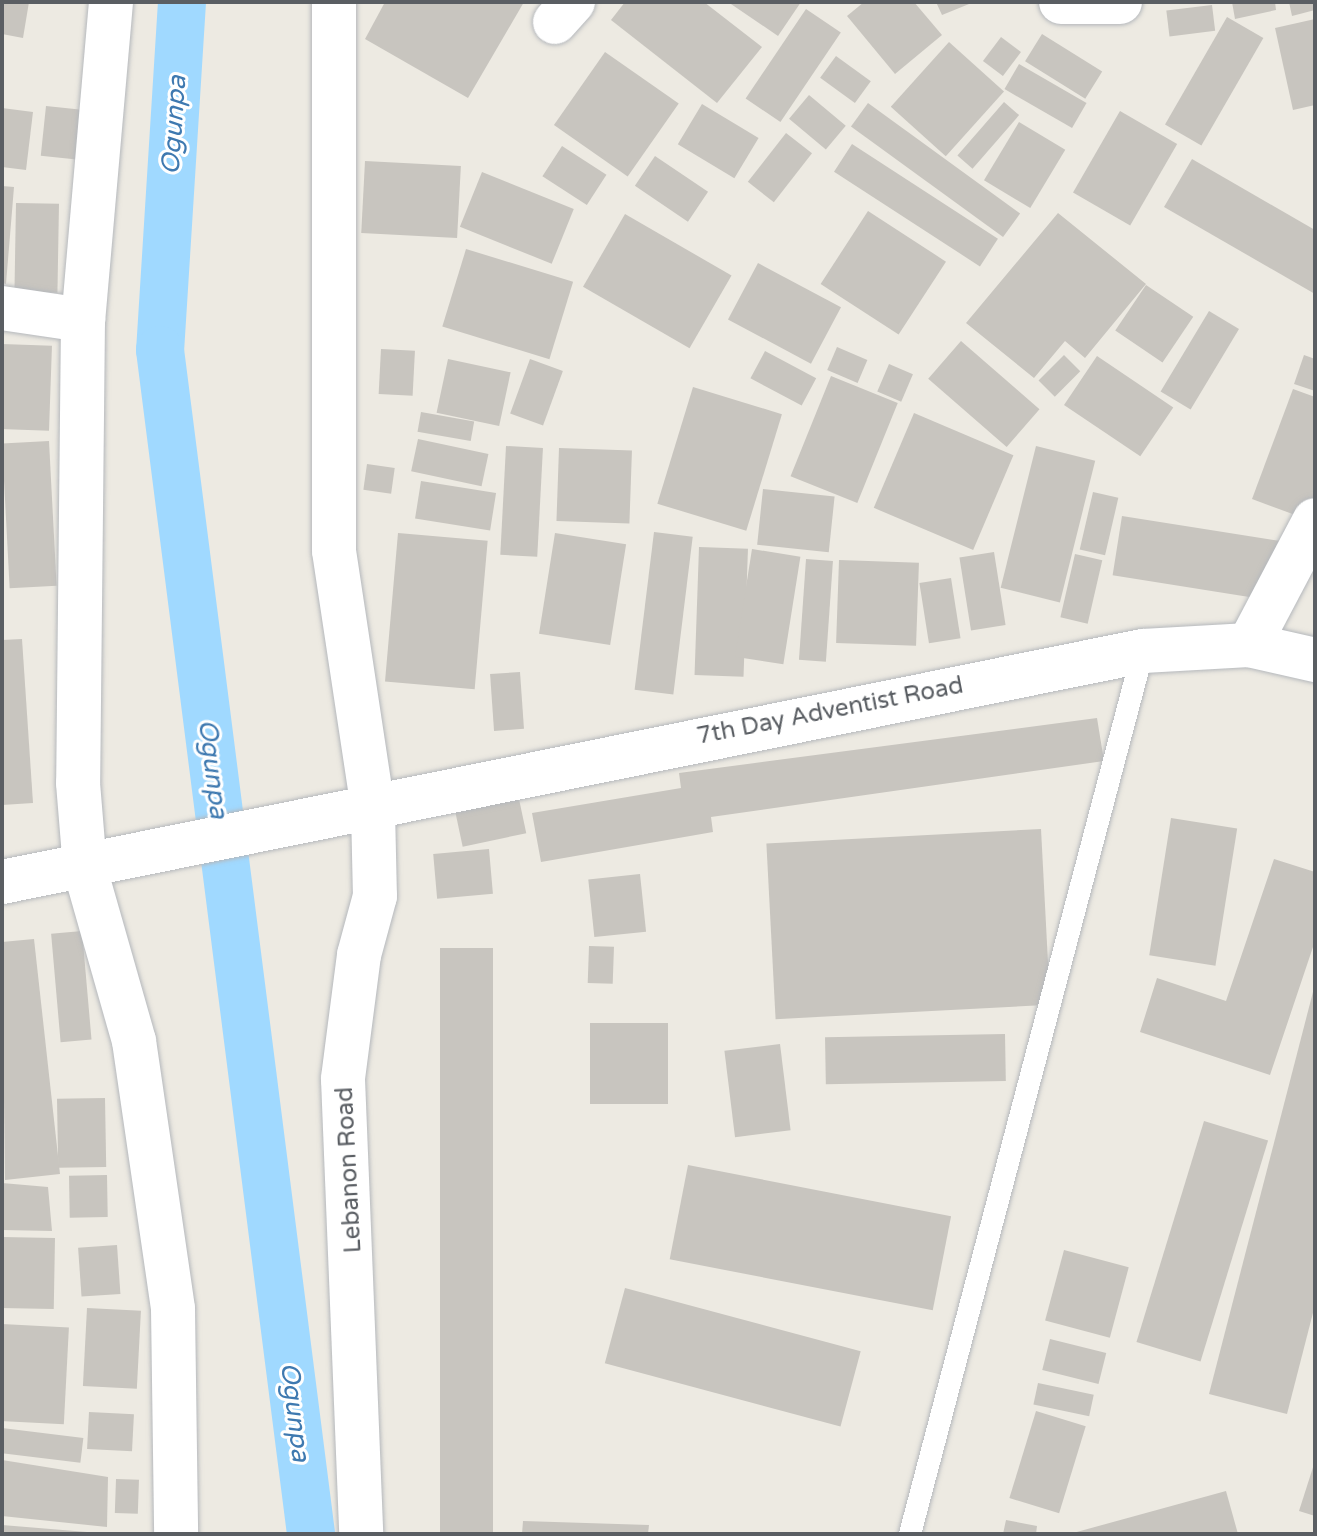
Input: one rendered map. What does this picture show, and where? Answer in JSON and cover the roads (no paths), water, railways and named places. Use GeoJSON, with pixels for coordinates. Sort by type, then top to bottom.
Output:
{"type":"FeatureCollection","features":[{"type":"Feature","properties":{"kind":"street"},"geometry":{"type":"LineString","coordinates":[[111,2],[83,320],[78,783],[85,869],[134,1041],[171,1294],[176,1534]]}},
{"type":"Feature","properties":{"kind":"street","name":"Lebanon Road"},"geometry":{"type":"LineString","coordinates":[[334,2],[334,551],[361,812],[375,896],[359,955],[343,1079],[361,1534]]}},
{"type":"Feature","properties":{"kind":"street"},"geometry":{"type":"LineString","coordinates":[[1061,2],[1120,2]]}},
{"type":"Feature","properties":{"kind":"street"},"geometry":{"type":"LineString","coordinates":[[2,308],[83,320]]}},
{"type":"Feature","properties":{"kind":"street"},"geometry":{"type":"LineString","coordinates":[[1249,645],[1315,520]]}},
{"type":"Feature","properties":{"kind":"street","name":"7th Day Adventist Road"},"geometry":{"type":"LineString","coordinates":[[2,882],[136,860],[807,714],[1143,651],[1249,645],[1315,660]]}},
{"type":"Feature","properties":{"kind":"lane"},"geometry":{"type":"LineString","coordinates":[[910,1534],[1143,651]]}},
{"type":"Feature","properties":{"kind":"waterway","name":"Ogunpa"},"geometry":{"type":"LineString","coordinates":[[182,2],[160,350],[311,1534]]}}]}
